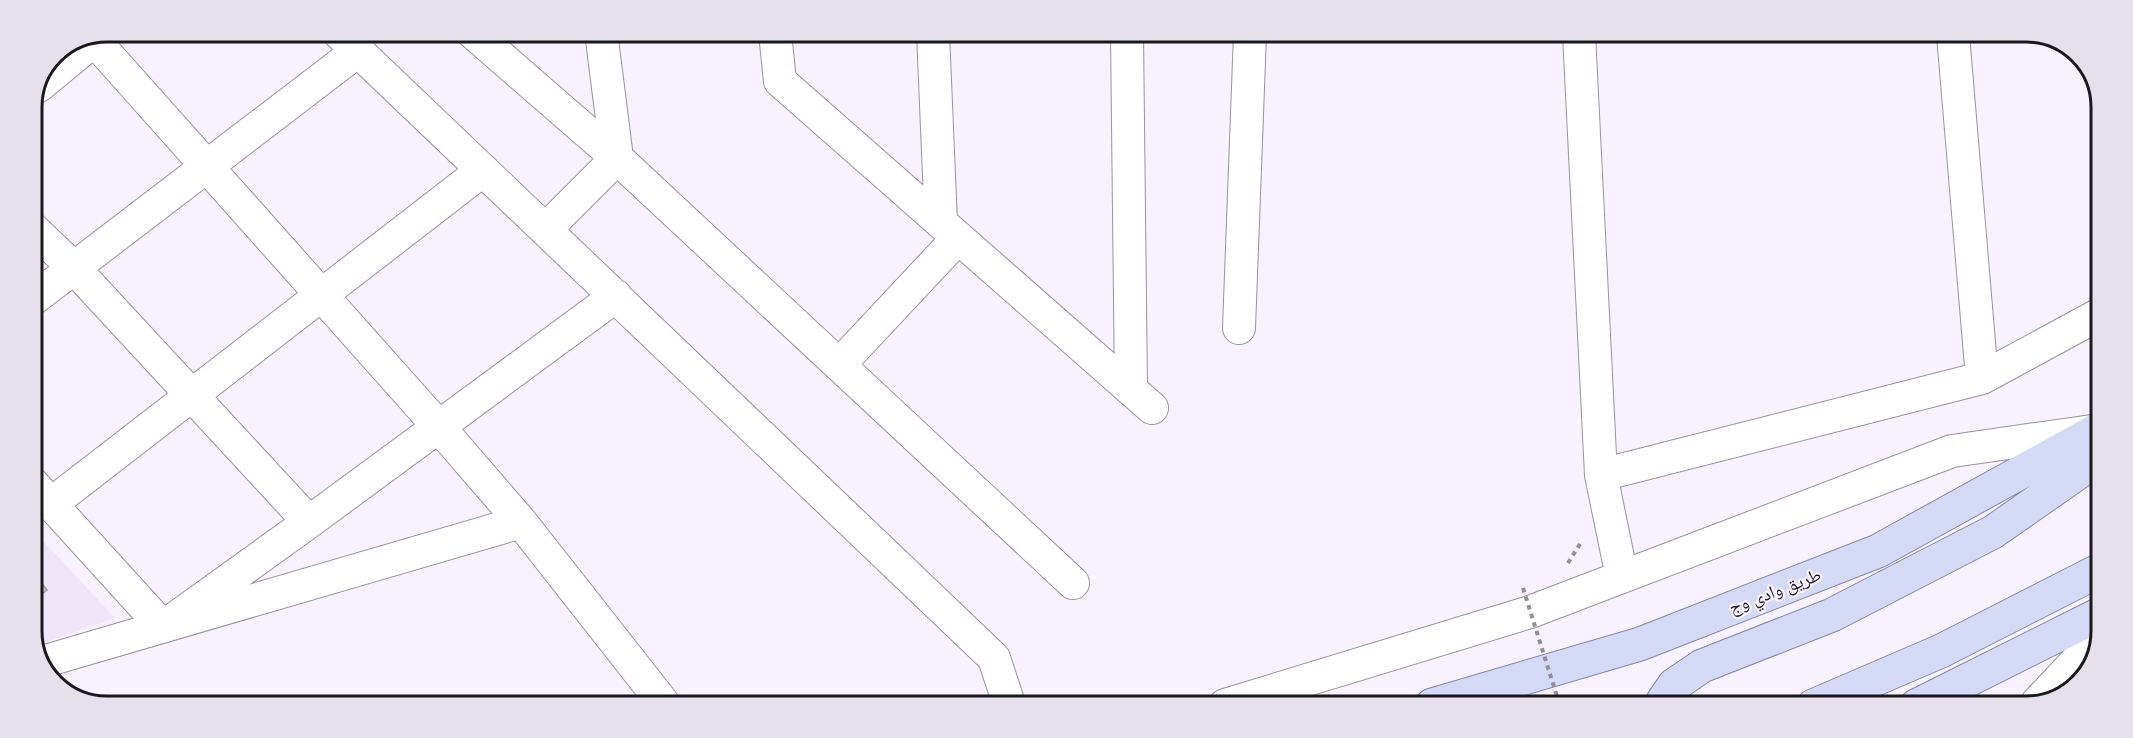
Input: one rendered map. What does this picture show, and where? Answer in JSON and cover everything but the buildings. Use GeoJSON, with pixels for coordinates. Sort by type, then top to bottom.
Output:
{"type":"FeatureCollection","features":[{"type":"Feature","properties":{"kind":"main road","name":"طريق وادي وج"},"geometry":{"type":"LineString","coordinates":[[1463,696],[1640,644],[1878,551],[2091,443]]}},
{"type":"Feature","properties":{"kind":"main road"},"geometry":{"type":"LineString","coordinates":[[1667,696],[1674,685],[1702,666],[1832,615],[1994,532],[2091,445]]}},
{"type":"Feature","properties":{"kind":"main road"},"geometry":{"type":"LineString","coordinates":[[1836,696],[1941,651],[2091,575]]}},
{"type":"Feature","properties":{"kind":"main road"},"geometry":{"type":"LineString","coordinates":[[1936,696],[2091,618]]}},
{"type":"Feature","properties":{"kind":"street"},"geometry":{"type":"LineString","coordinates":[[103,42],[207,166],[521,522],[658,696]]}},
{"type":"Feature","properties":{"kind":"street"},"geometry":{"type":"LineString","coordinates":[[42,292],[207,166],[347,42]]}},
{"type":"Feature","properties":{"kind":"street"},"geometry":{"type":"LineString","coordinates":[[349,42],[994,658],[1006,696]]}},
{"type":"Feature","properties":{"kind":"street"},"geometry":{"type":"LineString","coordinates":[[484,42],[617,158],[1073,582]]}},
{"type":"Feature","properties":{"kind":"street"},"geometry":{"type":"LineString","coordinates":[[602,42],[617,158]]}},
{"type":"Feature","properties":{"kind":"street"},"geometry":{"type":"LineString","coordinates":[[776,42],[780,81],[1141,398],[1127,42]]}},
{"type":"Feature","properties":{"kind":"street"},"geometry":{"type":"LineString","coordinates":[[839,365],[950,230],[934,42]]}},
{"type":"Feature","properties":{"kind":"street"},"geometry":{"type":"LineString","coordinates":[[1239,328],[1250,42]]}},
{"type":"Feature","properties":{"kind":"street"},"geometry":{"type":"LineString","coordinates":[[1579,42],[1601,475],[1622,577]]}},
{"type":"Feature","properties":{"kind":"street"},"geometry":{"type":"LineString","coordinates":[[1954,42],[1982,378]]}},
{"type":"Feature","properties":{"kind":"street"},"geometry":{"type":"LineString","coordinates":[[49,77],[90,45]]}},
{"type":"Feature","properties":{"kind":"street"},"geometry":{"type":"LineString","coordinates":[[546,229],[617,158]]}},
{"type":"Feature","properties":{"kind":"street"},"geometry":{"type":"LineString","coordinates":[[42,492],[191,395],[483,170]]}},
{"type":"Feature","properties":{"kind":"street"},"geometry":{"type":"LineString","coordinates":[[42,238],[74,268],[309,522]]}},
{"type":"Feature","properties":{"kind":"street"},"geometry":{"type":"LineString","coordinates":[[163,627],[616,296]]}},
{"type":"Feature","properties":{"kind":"street"},"geometry":{"type":"LineString","coordinates":[[1601,475],[1982,378],[2091,319]]}},
{"type":"Feature","properties":{"kind":"street"},"geometry":{"type":"LineString","coordinates":[[1255,696],[1530,612],[1952,451],[2091,440]]}},
{"type":"Feature","properties":{"kind":"street"},"geometry":{"type":"LineString","coordinates":[[42,494],[163,627]]}},
{"type":"Feature","properties":{"kind":"street"},"geometry":{"type":"LineString","coordinates":[[49,660],[521,522]]}},
{"type":"Feature","properties":{"kind":"street"},"geometry":{"type":"LineString","coordinates":[[2046,693],[2089,648]]}},
{"type":"Feature","properties":{"kind":"path"},"geometry":{"type":"LineString","coordinates":[[1564,568],[1583,539]]}},
{"type":"Feature","properties":{"kind":"path"},"geometry":{"type":"LineString","coordinates":[[1532,586],[1523,588],[1557,696]]}},
{"type":"Feature","properties":{"kind":"shaded area"},"geometry":{"type":"Polygon","coordinates":[[[42,540],[115,618],[43,643],[42,540]]]}}]}
